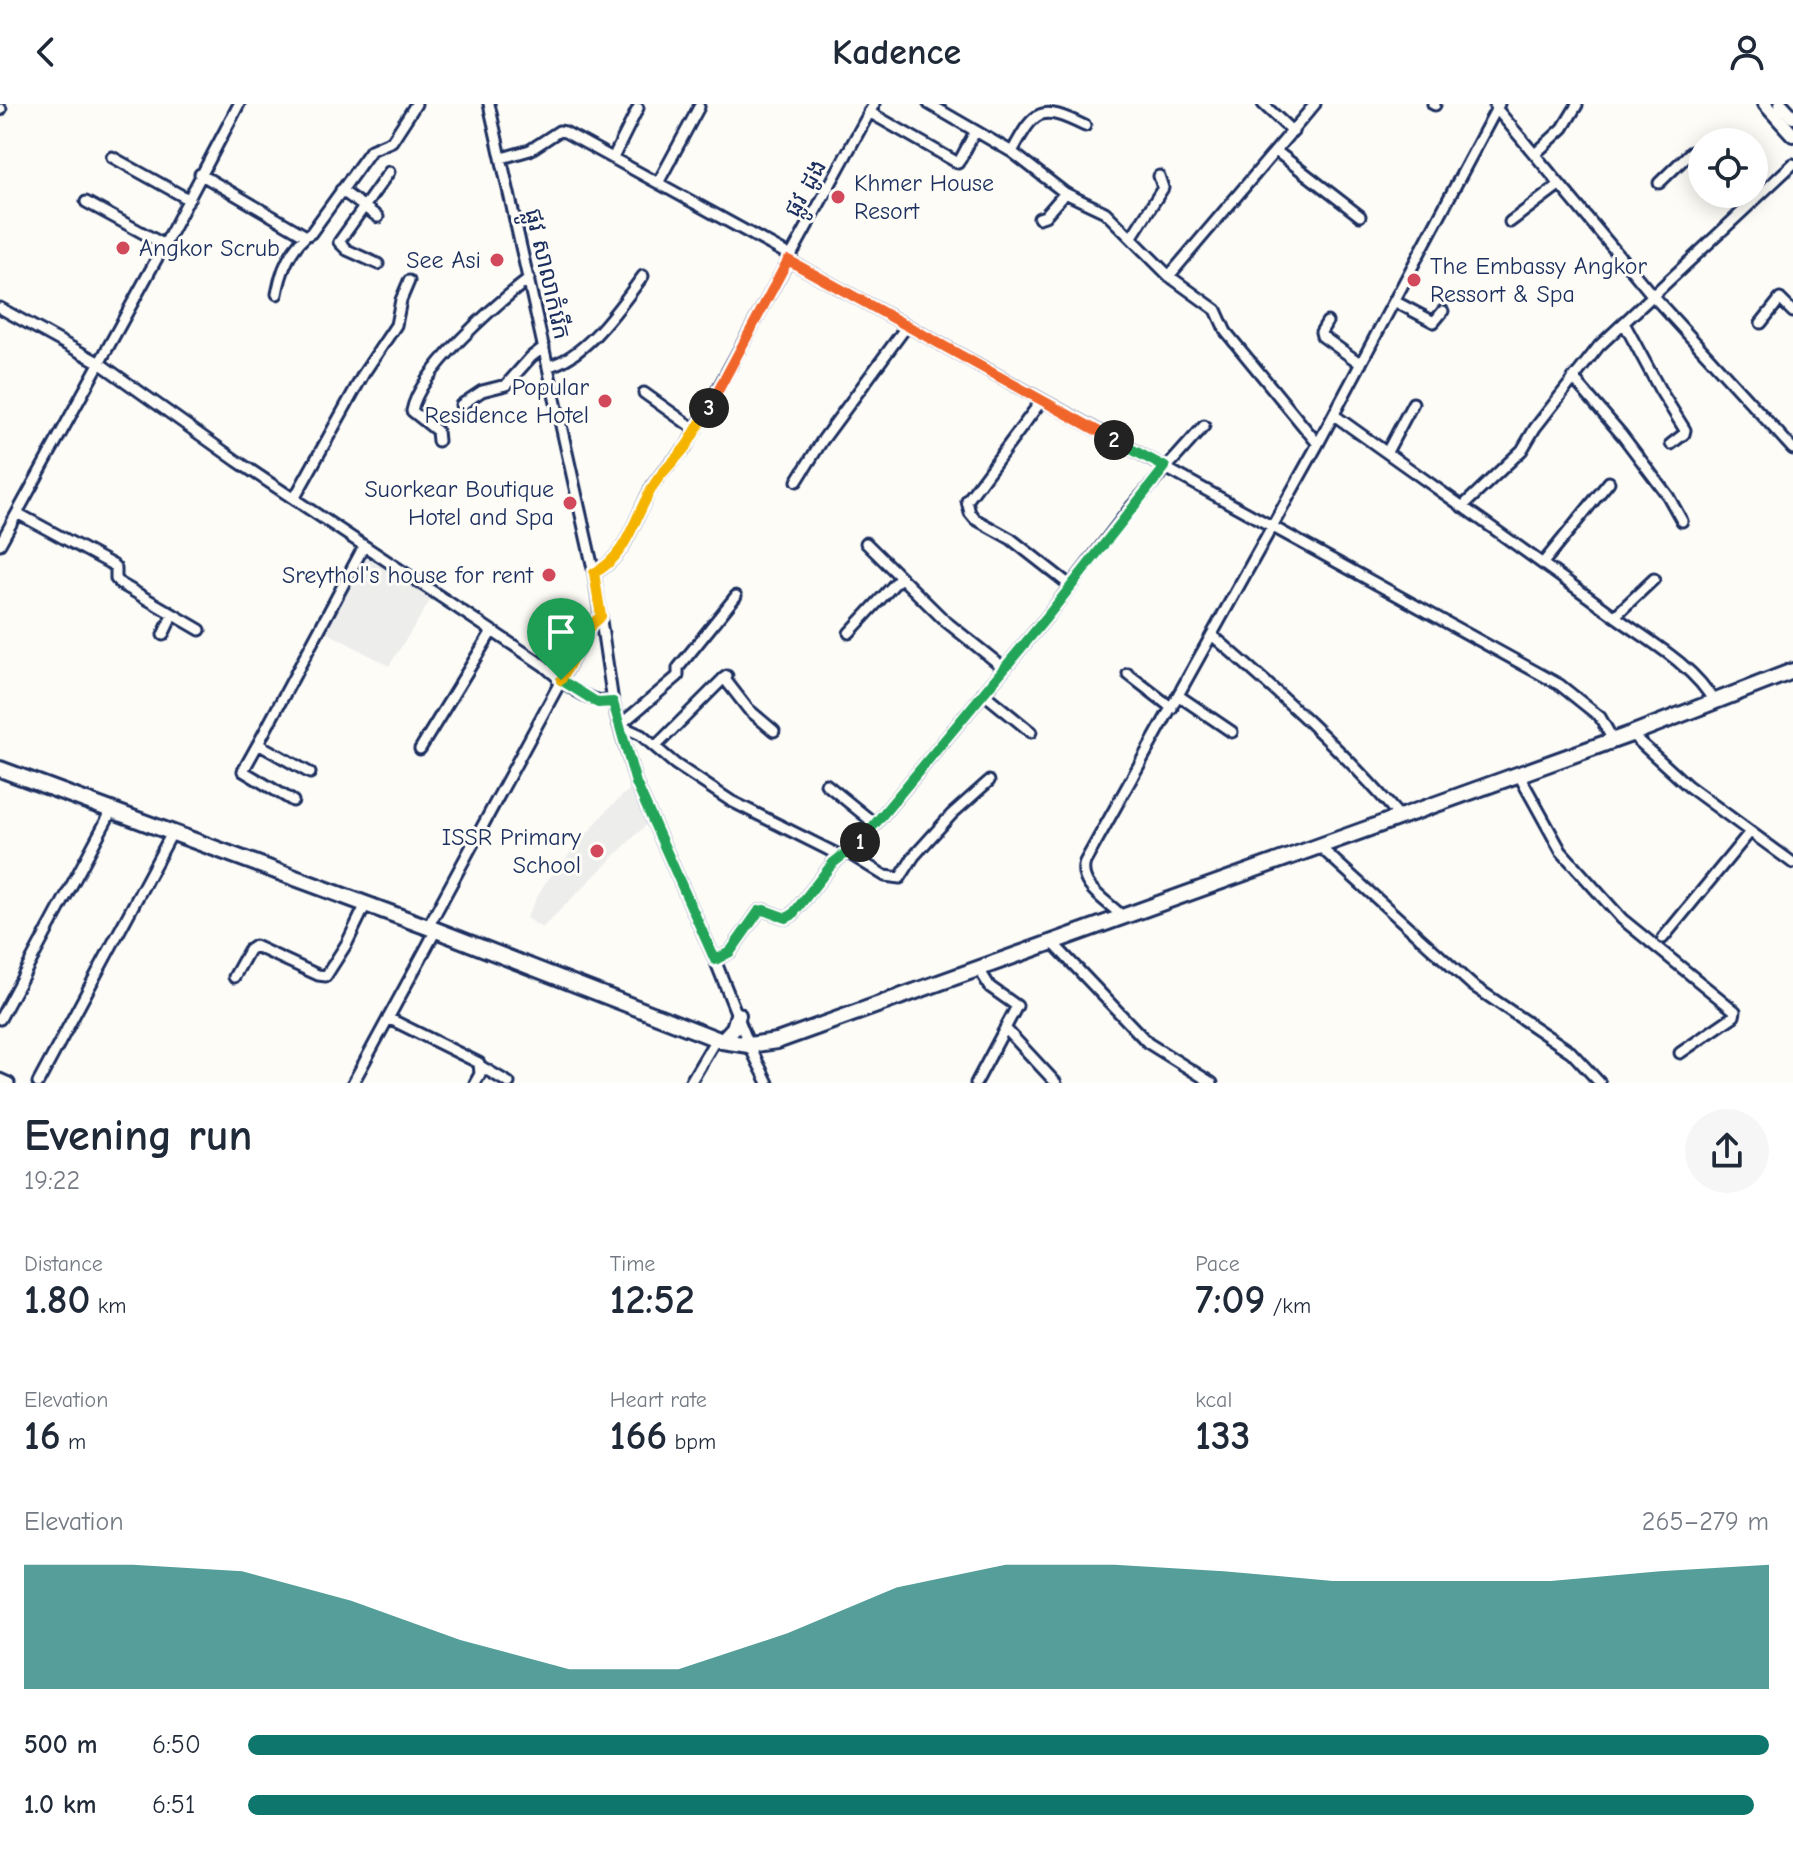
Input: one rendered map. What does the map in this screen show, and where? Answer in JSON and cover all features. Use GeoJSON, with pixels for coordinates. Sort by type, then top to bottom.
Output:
{"type":"FeatureCollection","features":[{"type":"Feature","properties":{"kind":"highway"},"geometry":{"type":"LineString","coordinates":[[0,769],[366,904],[719,1040],[749,1045],[777,1041],[1320,847],[1631,734],[1793,671]]}},
{"type":"Feature","properties":{"kind":"highway"},"geometry":{"type":"LineString","coordinates":[[719,1040],[734,1028],[738,1015]]}},
{"type":"Feature","properties":{"kind":"main road"},"geometry":{"type":"LineString","coordinates":[[1765,104],[1793,135]]}},
{"type":"Feature","properties":{"kind":"main road"},"geometry":{"type":"LineString","coordinates":[[1781,104],[1793,117]]}},
{"type":"Feature","properties":{"kind":"street"},"geometry":{"type":"LineString","coordinates":[[0,544],[239,104]]}},
{"type":"Feature","properties":{"kind":"street"},"geometry":{"type":"LineString","coordinates":[[277,294],[283,269],[294,249],[371,150],[392,141],[416,104]]}},
{"type":"Feature","properties":{"kind":"street","name":"ផ្លូវ សាលាកំរើក"},"geometry":{"type":"LineString","coordinates":[[489,104],[548,366],[600,570],[601,616],[613,702],[636,783],[768,1083]]}},
{"type":"Feature","properties":{"kind":"street"},"geometry":{"type":"LineString","coordinates":[[929,104],[1012,152],[1065,193],[1105,212],[1169,276],[1216,310],[1226,332],[1318,444]]}},
{"type":"Feature","properties":{"kind":"street"},"geometry":{"type":"LineString","coordinates":[[1263,104],[1293,132]]}},
{"type":"Feature","properties":{"kind":"street"},"geometry":{"type":"LineString","coordinates":[[1169,276],[1315,104]]}},
{"type":"Feature","properties":{"kind":"street"},"geometry":{"type":"LineString","coordinates":[[1535,154],[1563,128],[1577,105]]}},
{"type":"Feature","properties":{"kind":"street"},"geometry":{"type":"LineString","coordinates":[[1012,152],[1027,123],[1038,110],[1045,107],[1055,106],[1065,110],[1085,126]]}},
{"type":"Feature","properties":{"kind":"street"},"geometry":{"type":"LineString","coordinates":[[1123,917],[1086,883],[1081,872],[1334,415],[1496,106],[1653,296],[1793,449]]}},
{"type":"Feature","properties":{"kind":"street"},"geometry":{"type":"LineString","coordinates":[[658,183],[699,107]]}},
{"type":"Feature","properties":{"kind":"street"},"geometry":{"type":"LineString","coordinates":[[613,158],[638,108]]}},
{"type":"Feature","properties":{"kind":"street"},"geometry":{"type":"LineString","coordinates":[[872,108],[959,162],[975,132]]}},
{"type":"Feature","properties":{"kind":"street","name":"ផ្លូវ ដូង"},"geometry":{"type":"LineString","coordinates":[[600,570],[631,531],[653,485],[686,447],[872,108]]}},
{"type":"Feature","properties":{"kind":"street"},"geometry":{"type":"LineString","coordinates":[[502,158],[522,154],[560,131],[613,158],[906,327],[1560,685],[1600,717],[1613,740]]}},
{"type":"Feature","properties":{"kind":"street"},"geometry":{"type":"LineString","coordinates":[[1276,151],[1360,216]]}},
{"type":"Feature","properties":{"kind":"street"},"geometry":{"type":"LineString","coordinates":[[1659,183],[1688,155]]}},
{"type":"Feature","properties":{"kind":"street"},"geometry":{"type":"LineString","coordinates":[[112,157],[188,199]]}},
{"type":"Feature","properties":{"kind":"street"},"geometry":{"type":"LineString","coordinates":[[1768,187],[1793,164]]}},
{"type":"Feature","properties":{"kind":"street"},"geometry":{"type":"LineString","coordinates":[[378,264],[340,244],[389,172]]}},
{"type":"Feature","properties":{"kind":"street"},"geometry":{"type":"LineString","coordinates":[[200,174],[306,236]]}},
{"type":"Feature","properties":{"kind":"street"},"geometry":{"type":"LineString","coordinates":[[1131,238],[1163,188],[1159,176]]}},
{"type":"Feature","properties":{"kind":"street"},"geometry":{"type":"LineString","coordinates":[[1510,222],[1559,185]]}},
{"type":"Feature","properties":{"kind":"street"},"geometry":{"type":"LineString","coordinates":[[341,190],[378,217]]}},
{"type":"Feature","properties":{"kind":"street"},"geometry":{"type":"LineString","coordinates":[[1039,218],[1045,216],[1065,193]]}},
{"type":"Feature","properties":{"kind":"street"},"geometry":{"type":"LineString","coordinates":[[86,202],[165,245]]}},
{"type":"Feature","properties":{"kind":"street"},"geometry":{"type":"LineString","coordinates":[[1462,507],[1522,450],[1592,354],[1746,208]]}},
{"type":"Feature","properties":{"kind":"street"},"geometry":{"type":"LineString","coordinates":[[548,366],[565,361],[581,347],[606,323],[643,276]]}},
{"type":"Feature","properties":{"kind":"street"},"geometry":{"type":"LineString","coordinates":[[438,441],[437,431],[412,411],[417,396],[470,329],[529,279]]}},
{"type":"Feature","properties":{"kind":"street"},"geometry":{"type":"LineString","coordinates":[[294,499],[364,373],[396,325],[409,281]]}},
{"type":"Feature","properties":{"kind":"street"},"geometry":{"type":"LineString","coordinates":[[1761,323],[1780,299],[1793,312]]}},
{"type":"Feature","properties":{"kind":"street"},"geometry":{"type":"LineString","coordinates":[[1394,301],[1434,322],[1443,311]]}},
{"type":"Feature","properties":{"kind":"street"},"geometry":{"type":"LineString","coordinates":[[0,308],[98,362],[561,680],[598,703],[613,702]]}},
{"type":"Feature","properties":{"kind":"street"},"geometry":{"type":"LineString","coordinates":[[1327,322],[1322,336],[1361,364]]}},
{"type":"Feature","properties":{"kind":"street"},"geometry":{"type":"LineString","coordinates":[[1624,323],[1685,430],[1671,444]]}},
{"type":"Feature","properties":{"kind":"street"},"geometry":{"type":"LineString","coordinates":[[797,481],[822,441],[906,327]]}},
{"type":"Feature","properties":{"kind":"street"},"geometry":{"type":"LineString","coordinates":[[461,405],[482,391],[506,385],[544,347]]}},
{"type":"Feature","properties":{"kind":"street"},"geometry":{"type":"LineString","coordinates":[[1573,378],[1622,435],[1668,496],[1682,521]]}},
{"type":"Feature","properties":{"kind":"street"},"geometry":{"type":"LineString","coordinates":[[644,393],[696,430]]}},
{"type":"Feature","properties":{"kind":"street"},"geometry":{"type":"LineString","coordinates":[[1042,400],[967,501],[975,519],[1011,539],[1071,586]]}},
{"type":"Feature","properties":{"kind":"street"},"geometry":{"type":"LineString","coordinates":[[1387,452],[1413,403]]}},
{"type":"Feature","properties":{"kind":"street"},"geometry":{"type":"LineString","coordinates":[[1334,415],[1615,616],[1702,682],[1714,702]]}},
{"type":"Feature","properties":{"kind":"street"},"geometry":{"type":"LineString","coordinates":[[715,960],[730,952],[759,911],[786,918],[792,915],[844,855],[861,841],[1165,467],[1204,426]]}},
{"type":"Feature","properties":{"kind":"street"},"geometry":{"type":"LineString","coordinates":[[1543,563],[1609,482]]}},
{"type":"Feature","properties":{"kind":"street"},"geometry":{"type":"LineString","coordinates":[[17,513],[113,565],[116,579],[121,584],[200,630]]}},
{"type":"Feature","properties":{"kind":"street"},"geometry":{"type":"LineString","coordinates":[[866,543],[944,620],[1004,668]]}},
{"type":"Feature","properties":{"kind":"street"},"geometry":{"type":"LineString","coordinates":[[293,801],[243,771],[364,546]]}},
{"type":"Feature","properties":{"kind":"street"},"geometry":{"type":"LineString","coordinates":[[849,633],[900,578]]}},
{"type":"Feature","properties":{"kind":"street"},"geometry":{"type":"LineString","coordinates":[[1615,616],[1654,579]]}},
{"type":"Feature","properties":{"kind":"street"},"geometry":{"type":"LineString","coordinates":[[736,596],[678,668],[678,676],[620,725],[641,735],[675,764],[731,801],[885,876],[900,878],[926,842],[989,781]]}},
{"type":"Feature","properties":{"kind":"street"},"geometry":{"type":"LineString","coordinates":[[163,635],[173,614]]}},
{"type":"Feature","properties":{"kind":"street"},"geometry":{"type":"LineString","coordinates":[[353,1083],[561,680],[591,625],[601,616]]}},
{"type":"Feature","properties":{"kind":"street"},"geometry":{"type":"LineString","coordinates":[[420,749],[492,631]]}},
{"type":"Feature","properties":{"kind":"street"},"geometry":{"type":"LineString","coordinates":[[1212,635],[1280,693],[1375,787],[1400,817]]}},
{"type":"Feature","properties":{"kind":"street"},"geometry":{"type":"LineString","coordinates":[[1128,674],[1172,708]]}},
{"type":"Feature","properties":{"kind":"street"},"geometry":{"type":"LineString","coordinates":[[656,746],[726,676],[748,709],[774,731]]}},
{"type":"Feature","properties":{"kind":"street"},"geometry":{"type":"LineString","coordinates":[[983,693],[1031,732]]}},
{"type":"Feature","properties":{"kind":"street"},"geometry":{"type":"LineString","coordinates":[[1179,696],[1232,732]]}},
{"type":"Feature","properties":{"kind":"street"},"geometry":{"type":"LineString","coordinates":[[1631,734],[1688,786],[1793,863]]}},
{"type":"Feature","properties":{"kind":"street"},"geometry":{"type":"LineString","coordinates":[[258,744],[310,773]]}},
{"type":"Feature","properties":{"kind":"street"},"geometry":{"type":"LineString","coordinates":[[1519,775],[1561,851],[1622,919],[1735,1011],[1734,1016],[1680,1053]]}},
{"type":"Feature","properties":{"kind":"street"},"geometry":{"type":"LineString","coordinates":[[826,784],[874,823]]}},
{"type":"Feature","properties":{"kind":"street"},"geometry":{"type":"LineString","coordinates":[[0,1019],[112,810]]}},
{"type":"Feature","properties":{"kind":"street"},"geometry":{"type":"LineString","coordinates":[[1663,938],[1750,832]]}},
{"type":"Feature","properties":{"kind":"street"},"geometry":{"type":"LineString","coordinates":[[38,1083],[172,833]]}},
{"type":"Feature","properties":{"kind":"street"},"geometry":{"type":"LineString","coordinates":[[1320,847],[1472,985],[1571,1052],[1600,1083]]}},
{"type":"Feature","properties":{"kind":"street"},"geometry":{"type":"LineString","coordinates":[[234,977],[249,950],[255,946],[326,976],[366,904]]}},
{"type":"Feature","properties":{"kind":"street"},"geometry":{"type":"LineString","coordinates":[[1052,942],[1148,1043],[1212,1083]]}},
{"type":"Feature","properties":{"kind":"street"},"geometry":{"type":"LineString","coordinates":[[976,1083],[1017,1006],[990,987],[979,969]]}},
{"type":"Feature","properties":{"kind":"street"},"geometry":{"type":"LineString","coordinates":[[388,1018],[475,1061],[509,1083]]}},
{"type":"Feature","properties":{"kind":"street"},"geometry":{"type":"LineString","coordinates":[[1005,1028],[1056,1083]]}},
{"type":"Feature","properties":{"kind":"street"},"geometry":{"type":"LineString","coordinates":[[690,1083],[719,1040]]}},
{"type":"Feature","properties":{"kind":"street"},"geometry":{"type":"LineString","coordinates":[[475,1083],[480,1066]]}},
{"type":"Feature","properties":{"kind":"street"},"geometry":{"type":"LineString","coordinates":[[0,1079],[9,1083]]}},
{"type":"Feature","properties":{"kind":"shaded area"},"geometry":{"type":"Polygon","coordinates":[[[366,550],[434,595],[389,666],[323,630],[366,550]]]}},
{"type":"Feature","properties":{"kind":"shaded area","name":"ISSR Primary School"},"geometry":{"type":"Polygon","coordinates":[[[636,783],[653,818],[542,928],[526,918],[545,883],[607,810],[636,783]]]}},
{"type":"Feature","properties":{"kind":"place","name":"Khmer House Resort"},"geometry":{"type":"Point","coordinates":[838,197]}},
{"type":"Feature","properties":{"kind":"place","name":"Angkor Scrub"},"geometry":{"type":"Point","coordinates":[123,248]}},
{"type":"Feature","properties":{"kind":"place","name":"See Asi"},"geometry":{"type":"Point","coordinates":[497,260]}},
{"type":"Feature","properties":{"kind":"place","name":"The Embassy Angkor Ressort & Spa"},"geometry":{"type":"Point","coordinates":[1414,280]}},
{"type":"Feature","properties":{"kind":"place","name":"Popular Residence Hotel"},"geometry":{"type":"Point","coordinates":[605,401]}},
{"type":"Feature","properties":{"kind":"place","name":"Suorkear Boutique Hotel and Spa"},"geometry":{"type":"Point","coordinates":[570,503]}},
{"type":"Feature","properties":{"kind":"place","name":"Sreythol's house for rent"},"geometry":{"type":"Point","coordinates":[549,575]}},
{"type":"Feature","properties":{"kind":"place","name":"ISSR Primary School"},"geometry":{"type":"Point","coordinates":[597,851]}},
{"type":"Feature","properties":{"kind":"route"},"geometry":{"type":"LineString","coordinates":[[788,260],[1165,467],[1046,618],[861,841],[833,863],[792,915],[786,918],[759,911],[730,952],[715,960],[636,783],[613,702],[598,703],[561,680],[591,625],[601,616],[594,573],[608,567],[631,531],[653,485],[686,447],[788,260]]}}]}
